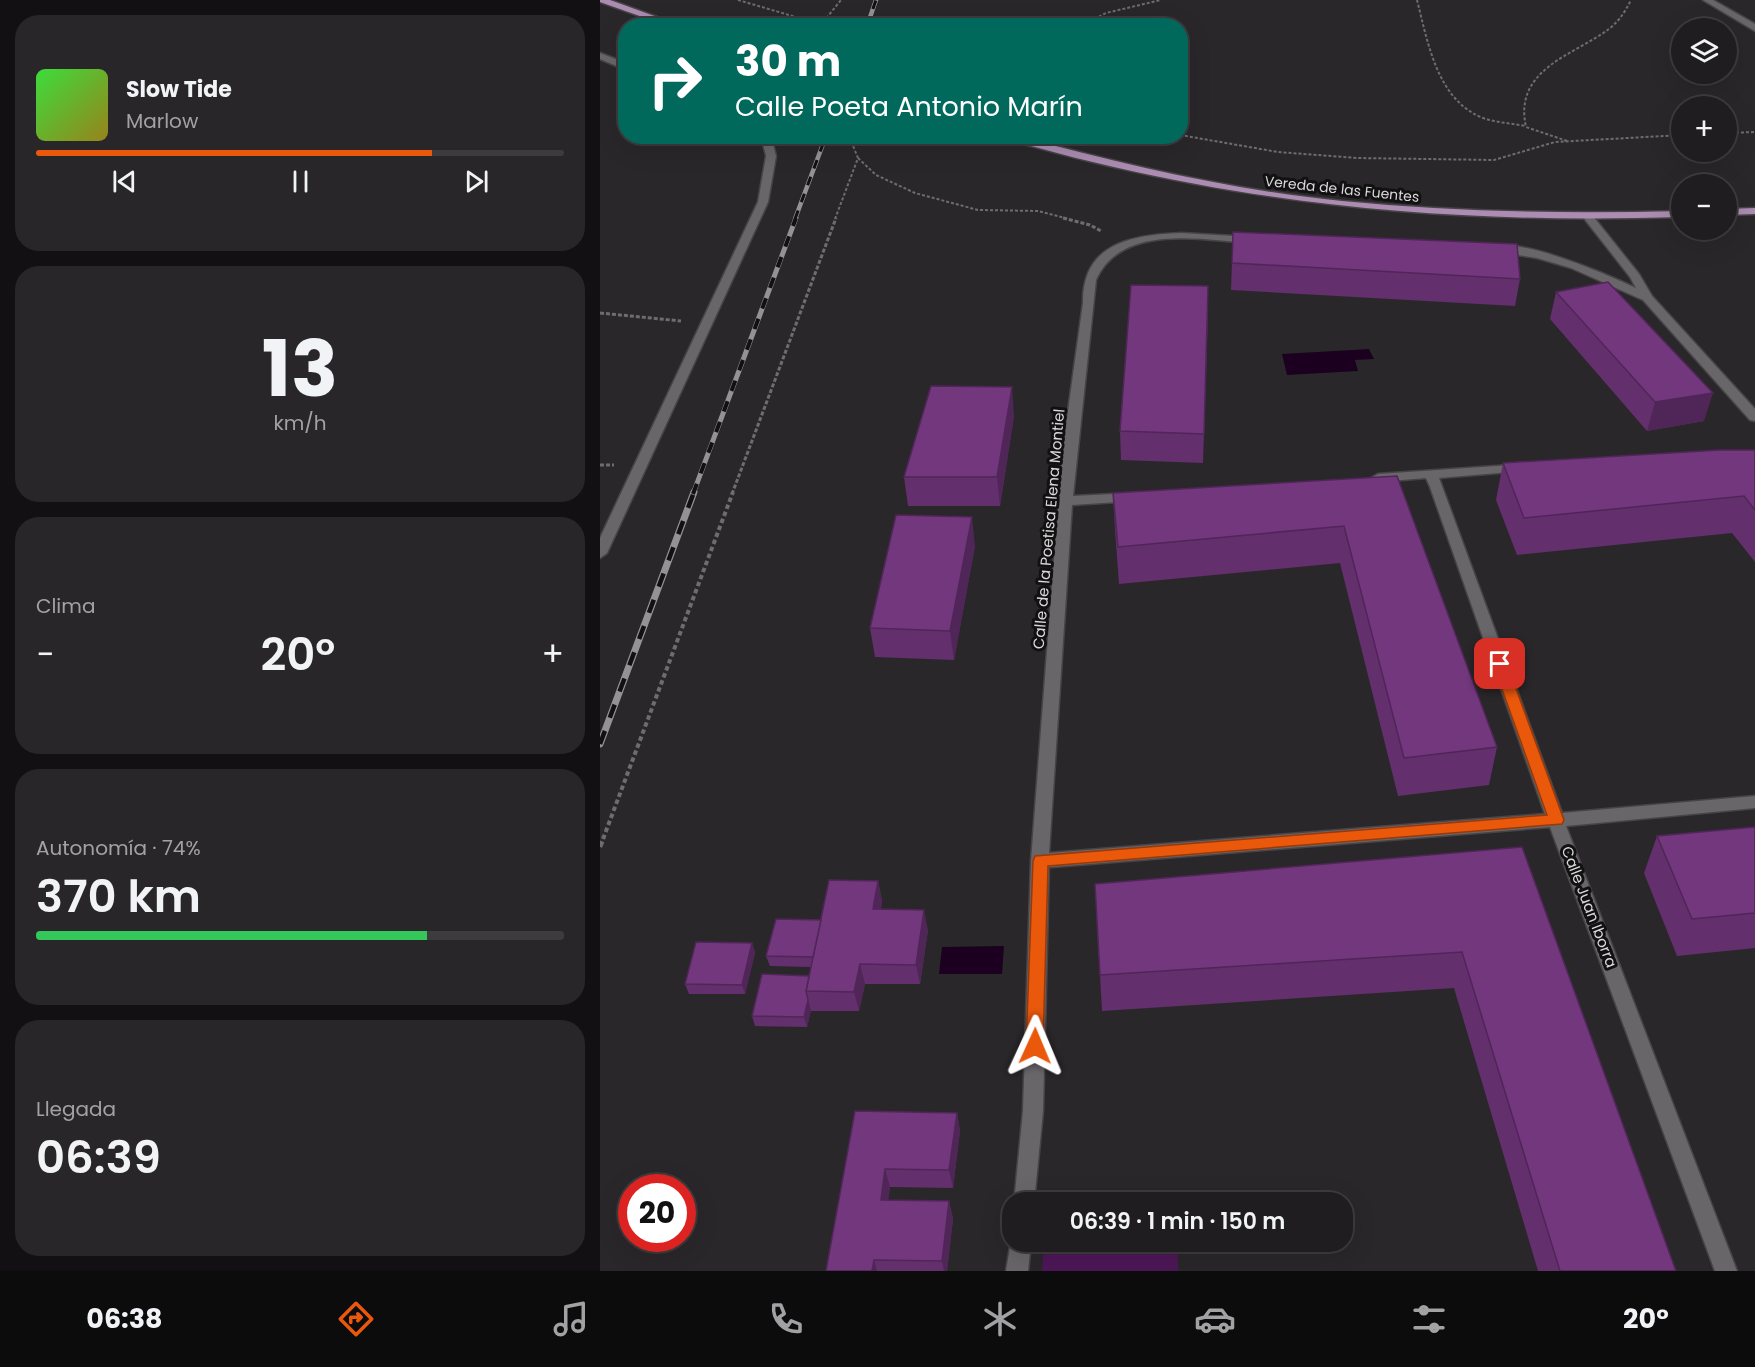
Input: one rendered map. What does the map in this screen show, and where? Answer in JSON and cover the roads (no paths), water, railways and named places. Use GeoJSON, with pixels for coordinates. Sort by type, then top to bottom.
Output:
{"type":"FeatureCollection","features":[{"type":"Feature","properties":{"kind":"main road"},"geometry":{"type":"LineString","coordinates":[[603,0],[655,18]]}},
{"type":"Feature","properties":{"kind":"main road","name":"Vereda de las Fuentes"},"geometry":{"type":"LineString","coordinates":[[1034,144],[1144,174],[1301,201],[1439,214],[1587,217],[1671,214]]}},
{"type":"Feature","properties":{"kind":"main road"},"geometry":{"type":"LineString","coordinates":[[1737,212],[1755,211]]}},
{"type":"Feature","properties":{"kind":"street"},"geometry":{"type":"LineString","coordinates":[[1707,0],[1755,28]]}},
{"type":"Feature","properties":{"kind":"street"},"geometry":{"type":"LineString","coordinates":[[600,56],[618,64]]}},
{"type":"Feature","properties":{"kind":"street"},"geometry":{"type":"LineString","coordinates":[[600,553],[763,202],[771,156],[768,144]]}},
{"type":"Feature","properties":{"kind":"street"},"geometry":{"type":"LineString","coordinates":[[1587,217],[1635,276],[1647,298],[1755,417]]}},
{"type":"Feature","properties":{"kind":"street","name":"Calle de la Poetisa Elena Montiel"},"geometry":{"type":"LineString","coordinates":[[1025,1192],[1033,1111],[1040,861],[1069,454],[1089,303],[1089,281],[1100,263],[1112,250],[1128,244],[1172,237],[1268,240]]}},
{"type":"Feature","properties":{"kind":"street"},"geometry":{"type":"LineString","coordinates":[[1481,248],[1520,250],[1559,259],[1593,271],[1647,298]]}},
{"type":"Feature","properties":{"kind":"street"},"geometry":{"type":"LineString","coordinates":[[1358,480],[1536,466]]}},
{"type":"Feature","properties":{"kind":"street","name":"Calle Juan Iborra"},"geometry":{"type":"LineString","coordinates":[[1430,474],[1437,487],[1556,820],[1726,1271]]}},
{"type":"Feature","properties":{"kind":"street"},"geometry":{"type":"LineString","coordinates":[[1067,501],[1144,496]]}},
{"type":"Feature","properties":{"kind":"street"},"geometry":{"type":"LineString","coordinates":[[1040,861],[1755,802]]}},
{"type":"Feature","properties":{"kind":"street"},"geometry":{"type":"LineString","coordinates":[[1017,1271],[1019,1252]]}},
{"type":"Feature","properties":{"kind":"railway"},"geometry":{"type":"LineString","coordinates":[[870,18],[876,0]]}},
{"type":"Feature","properties":{"kind":"railway"},"geometry":{"type":"LineString","coordinates":[[795,219],[823,144]]}},
{"type":"Feature","properties":{"kind":"railway"},"geometry":{"type":"LineString","coordinates":[[693,494],[796,218]]}},
{"type":"Feature","properties":{"kind":"railway"},"geometry":{"type":"LineString","coordinates":[[600,744],[694,492]]}}]}
